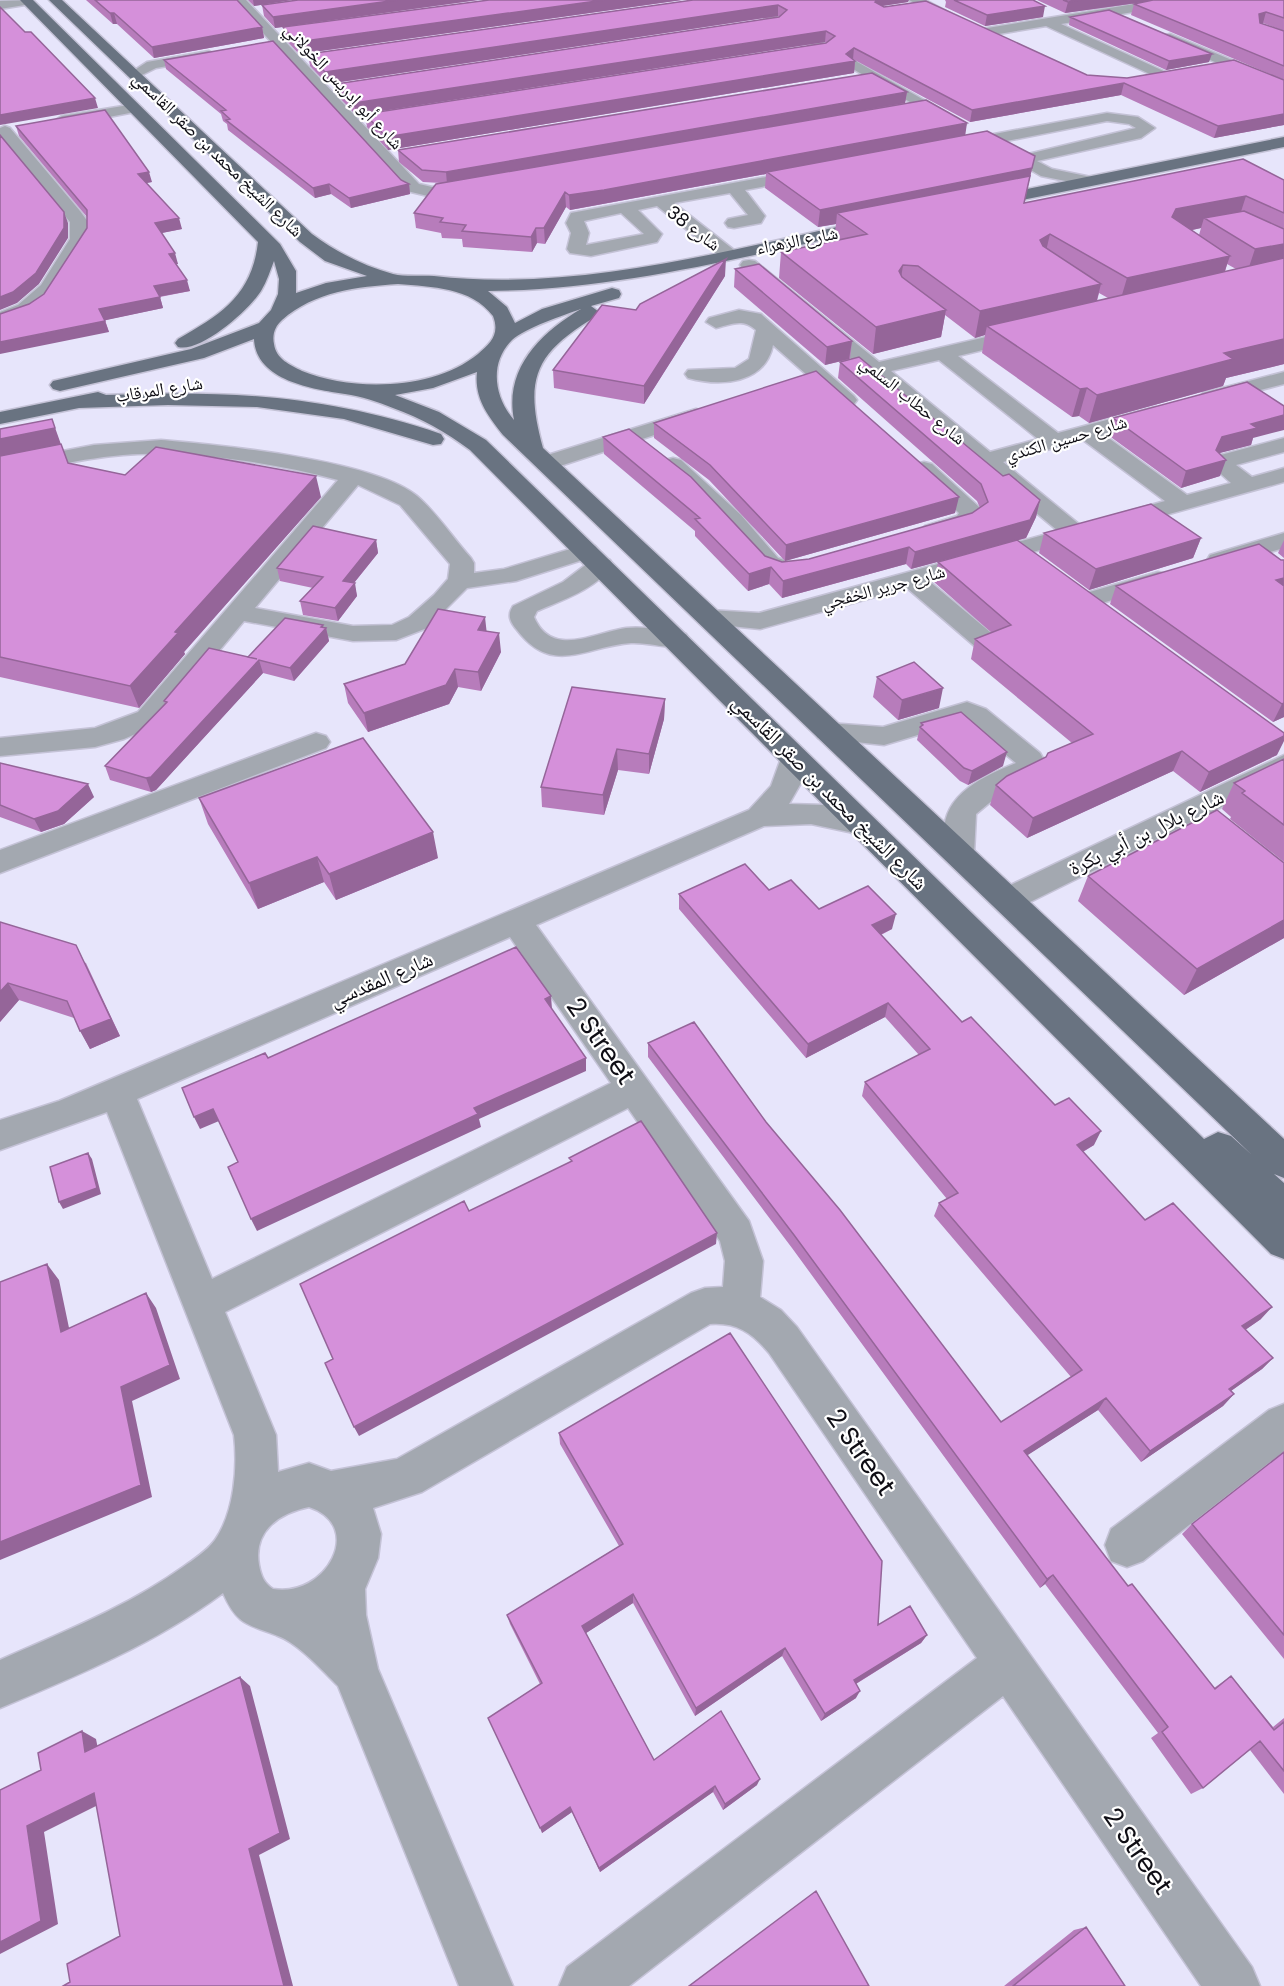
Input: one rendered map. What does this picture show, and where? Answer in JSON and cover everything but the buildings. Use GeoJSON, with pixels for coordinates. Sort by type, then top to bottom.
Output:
{"type":"FeatureCollection","features":[{"type":"Feature","properties":{"kind":"main road","name":"شارع الشيخ محمد بن صقر القاسمي"},"geometry":{"type":"LineString","coordinates":[[55,0],[306,238],[331,257],[373,273],[398,279]]}},
{"type":"Feature","properties":{"kind":"main road","name":"شارع الشيخ محمد بن صقر القاسمي"},"geometry":{"type":"LineString","coordinates":[[26,1],[283,259],[289,271],[290,284],[288,297],[280,311]]}},
{"type":"Feature","properties":{"kind":"main road"},"geometry":{"type":"LineString","coordinates":[[1284,142],[1035,192],[969,213],[1284,156]]}},
{"type":"Feature","properties":{"kind":"main road","name":"شارع الزهراء"},"geometry":{"type":"LineString","coordinates":[[398,279],[485,287],[549,285],[647,270],[897,220]]}},
{"type":"Feature","properties":{"kind":"main road"},"geometry":{"type":"LineString","coordinates":[[290,222],[345,245],[379,255]]}},
{"type":"Feature","properties":{"kind":"main road","name":"شارع الزهراء"},"geometry":{"type":"LineString","coordinates":[[347,388],[402,387],[454,375],[497,346],[566,307],[628,290],[891,237]]}},
{"type":"Feature","properties":{"kind":"main road"},"geometry":{"type":"LineString","coordinates":[[114,374],[178,347],[231,316],[256,284],[264,268],[267,241]]}},
{"type":"Feature","properties":{"kind":"main road"},"geometry":{"type":"LineString","coordinates":[[418,262],[533,272],[647,270]]}},
{"type":"Feature","properties":{"kind":"main road"},"geometry":{"type":"LineString","coordinates":[[319,384],[295,376],[266,354],[262,341],[266,327],[280,311],[319,291],[344,285],[398,279]]}},
{"type":"Feature","properties":{"kind":"main road"},"geometry":{"type":"LineString","coordinates":[[449,284],[470,291],[494,305],[506,323],[497,346]]}},
{"type":"Feature","properties":{"kind":"main road"},"geometry":{"type":"LineString","coordinates":[[540,457],[522,401],[525,378],[536,356],[555,335],[628,290]]}},
{"type":"Feature","properties":{"kind":"main road","name":"شارع المرقاب"},"geometry":{"type":"LineString","coordinates":[[43,389],[197,354],[266,327]]}},
{"type":"Feature","properties":{"kind":"main road","name":"شارع الشيخ محمد بن صقر القاسمي"},"geometry":{"type":"LineString","coordinates":[[497,346],[485,374],[486,393],[495,411],[540,457],[828,732],[1284,1162]]}},
{"type":"Feature","properties":{"kind":"main road","name":"شارع المرقاب"},"geometry":{"type":"LineString","coordinates":[[0,418],[174,384],[224,379]]}},
{"type":"Feature","properties":{"kind":"main road"},"geometry":{"type":"LineString","coordinates":[[263,379],[347,388]]}},
{"type":"Feature","properties":{"kind":"main road","name":"شارع الشيخ محمد بن صقر القاسمي"},"geometry":{"type":"LineString","coordinates":[[347,388],[389,398],[435,416],[478,445],[514,478],[1284,1242]]}},
{"type":"Feature","properties":{"kind":"main road"},"geometry":{"type":"LineString","coordinates":[[77,402],[215,398],[279,401],[340,410],[397,425],[448,445],[514,478]]}},
{"type":"Feature","properties":{"kind":"main road"},"geometry":{"type":"LineString","coordinates":[[1134,1093],[1176,1114],[1194,1127],[1284,1206]]}},
{"type":"Feature","properties":{"kind":"street","name":"شارع أبو إدريس الخولاني"},"geometry":{"type":"LineString","coordinates":[[239,0],[256,11],[275,39],[413,188],[424,192],[440,192],[488,184]]}},
{"type":"Feature","properties":{"kind":"street"},"geometry":{"type":"LineString","coordinates":[[740,0],[1036,168],[1060,177],[1090,181]]}},
{"type":"Feature","properties":{"kind":"street"},"geometry":{"type":"LineString","coordinates":[[1091,0],[1130,21]]}},
{"type":"Feature","properties":{"kind":"street"},"geometry":{"type":"LineString","coordinates":[[981,33],[1045,16],[1064,19],[1182,0]]}},
{"type":"Feature","properties":{"kind":"street"},"geometry":{"type":"LineString","coordinates":[[0,5],[26,1]]}},
{"type":"Feature","properties":{"kind":"street"},"geometry":{"type":"LineString","coordinates":[[904,9],[921,3],[955,1]]}},
{"type":"Feature","properties":{"kind":"street"},"geometry":{"type":"LineString","coordinates":[[921,3],[1009,46]]}},
{"type":"Feature","properties":{"kind":"street"},"geometry":{"type":"LineString","coordinates":[[1045,16],[1109,51],[1177,71]]}},
{"type":"Feature","properties":{"kind":"street"},"geometry":{"type":"LineString","coordinates":[[757,25],[778,22]]}},
{"type":"Feature","properties":{"kind":"street"},"geometry":{"type":"LineString","coordinates":[[1177,71],[1146,57],[1151,43],[1174,40],[1221,64],[1284,87]]}},
{"type":"Feature","properties":{"kind":"street"},"geometry":{"type":"LineString","coordinates":[[1109,51],[1131,47]]}},
{"type":"Feature","properties":{"kind":"street"},"geometry":{"type":"LineString","coordinates":[[803,52],[825,48]]}},
{"type":"Feature","properties":{"kind":"street"},"geometry":{"type":"LineString","coordinates":[[134,75],[144,68],[161,63],[220,52]]}},
{"type":"Feature","properties":{"kind":"street"},"geometry":{"type":"LineString","coordinates":[[296,61],[317,58]]}},
{"type":"Feature","properties":{"kind":"street"},"geometry":{"type":"LineString","coordinates":[[121,62],[161,63]]}},
{"type":"Feature","properties":{"kind":"street"},"geometry":{"type":"LineString","coordinates":[[1134,82],[1177,71],[1221,64]]}},
{"type":"Feature","properties":{"kind":"street"},"geometry":{"type":"LineString","coordinates":[[850,80],[873,76]]}},
{"type":"Feature","properties":{"kind":"street"},"geometry":{"type":"LineString","coordinates":[[323,91],[345,88]]}},
{"type":"Feature","properties":{"kind":"street"},"geometry":{"type":"LineString","coordinates":[[903,110],[926,106]]}},
{"type":"Feature","properties":{"kind":"street"},"geometry":{"type":"LineString","coordinates":[[52,123],[135,108]]}},
{"type":"Feature","properties":{"kind":"street"},"geometry":{"type":"LineString","coordinates":[[937,150],[1107,117],[1133,120],[1147,128],[1136,135],[1022,160]]}},
{"type":"Feature","properties":{"kind":"street"},"geometry":{"type":"LineString","coordinates":[[351,122],[374,118]]}},
{"type":"Feature","properties":{"kind":"street"},"geometry":{"type":"LineString","coordinates":[[2,131],[28,127]]}},
{"type":"Feature","properties":{"kind":"street"},"geometry":{"type":"LineString","coordinates":[[0,319],[39,299],[75,248],[80,230],[74,215],[2,131]]}},
{"type":"Feature","properties":{"kind":"street"},"geometry":{"type":"LineString","coordinates":[[384,157],[405,154]]}},
{"type":"Feature","properties":{"kind":"street"},"geometry":{"type":"LineString","coordinates":[[1035,192],[1038,180],[1036,168]]}},
{"type":"Feature","properties":{"kind":"street"},"geometry":{"type":"LineString","coordinates":[[628,210],[823,171]]}},
{"type":"Feature","properties":{"kind":"street"},"geometry":{"type":"LineString","coordinates":[[734,223],[755,219],[757,216],[735,188]]}},
{"type":"Feature","properties":{"kind":"street","name":"شارع 38"},"geometry":{"type":"LineString","coordinates":[[663,204],[728,254]]}},
{"type":"Feature","properties":{"kind":"street","name":"شارع حطاب السلمي"},"geometry":{"type":"LineString","coordinates":[[749,265],[1077,534]]}},
{"type":"Feature","properties":{"kind":"street"},"geometry":{"type":"LineString","coordinates":[[716,322],[749,316],[766,328],[809,378],[864,416]]}},
{"type":"Feature","properties":{"kind":"street"},"geometry":{"type":"LineString","coordinates":[[540,457],[633,435],[722,402],[700,374],[728,375],[753,367],[760,358],[766,328]]}},
{"type":"Feature","properties":{"kind":"street"},"geometry":{"type":"LineString","coordinates":[[876,369],[1045,329]]}},
{"type":"Feature","properties":{"kind":"street"},"geometry":{"type":"LineString","coordinates":[[953,333],[971,347]]}},
{"type":"Feature","properties":{"kind":"street"},"geometry":{"type":"LineString","coordinates":[[942,353],[1054,441]]}},
{"type":"Feature","properties":{"kind":"street","name":"شارع حسين الكندي"},"geometry":{"type":"LineString","coordinates":[[986,460],[1284,378]]}},
{"type":"Feature","properties":{"kind":"street"},"geometry":{"type":"LineString","coordinates":[[1086,432],[1184,504]]}},
{"type":"Feature","properties":{"kind":"street"},"geometry":{"type":"LineString","coordinates":[[633,435],[708,494],[774,567],[789,570],[808,566]]}},
{"type":"Feature","properties":{"kind":"street"},"geometry":{"type":"LineString","coordinates":[[1248,485],[1223,466],[1224,461],[1284,445]]}},
{"type":"Feature","properties":{"kind":"street"},"geometry":{"type":"LineString","coordinates":[[0,470],[94,452],[160,447],[222,452],[354,476],[392,490],[420,512],[459,557],[463,569],[459,582],[412,627],[389,635],[362,635],[238,612]]}},
{"type":"Feature","properties":{"kind":"street"},"geometry":{"type":"LineString","coordinates":[[911,457],[967,487],[1007,477]]}},
{"type":"Feature","properties":{"kind":"street","name":"شارع جرير الخفجي"},"geometry":{"type":"LineString","coordinates":[[709,618],[760,621],[1284,475]]}},
{"type":"Feature","properties":{"kind":"street"},"geometry":{"type":"LineString","coordinates":[[0,747],[50,743],[120,731],[135,726],[156,710],[354,476]]}},
{"type":"Feature","properties":{"kind":"street"},"geometry":{"type":"LineString","coordinates":[[917,535],[960,523],[971,517],[967,487]]}},
{"type":"Feature","properties":{"kind":"street"},"geometry":{"type":"LineString","coordinates":[[1111,620],[1076,595],[1186,570],[1284,540]]}},
{"type":"Feature","properties":{"kind":"street"},"geometry":{"type":"LineString","coordinates":[[1254,550],[1276,565]]}},
{"type":"Feature","properties":{"kind":"street"},"geometry":{"type":"LineString","coordinates":[[1017,551],[1042,570]]}},
{"type":"Feature","properties":{"kind":"street"},"geometry":{"type":"LineString","coordinates":[[459,582],[507,576],[594,558]]}},
{"type":"Feature","properties":{"kind":"street"},"geometry":{"type":"LineString","coordinates":[[594,558],[572,587],[528,606],[522,611],[523,622],[539,641],[561,650],[623,636],[641,635],[677,640]]}},
{"type":"Feature","properties":{"kind":"street"},"geometry":{"type":"LineString","coordinates":[[913,579],[987,643]]}},
{"type":"Feature","properties":{"kind":"street"},"geometry":{"type":"LineString","coordinates":[[744,651],[749,633],[760,621]]}},
{"type":"Feature","properties":{"kind":"street"},"geometry":{"type":"LineString","coordinates":[[828,732],[884,736],[967,711],[976,715],[1030,760],[1029,768],[976,797],[964,808],[959,822],[959,854]]}},
{"type":"Feature","properties":{"kind":"street"},"geometry":{"type":"LineString","coordinates":[[0,862],[316,742]]}},
{"type":"Feature","properties":{"kind":"street","name":"شارع بلال بن أبي بكرة"},"geometry":{"type":"LineString","coordinates":[[1007,900],[1194,809],[1281,750]]}},
{"type":"Feature","properties":{"kind":"street","name":"شارع المقدسي"},"geometry":{"type":"LineString","coordinates":[[0,1135],[58,1117],[759,817],[775,804],[786,789],[792,773],[794,757]]}},
{"type":"Feature","properties":{"kind":"street"},"geometry":{"type":"LineString","coordinates":[[1194,809],[1221,831]]}},
{"type":"Feature","properties":{"kind":"street","name":"شارع المقدسي"},"geometry":{"type":"LineString","coordinates":[[759,817],[811,812],[838,816],[863,825]]}},
{"type":"Feature","properties":{"kind":"street","name":"2 Street"},"geometry":{"type":"LineString","coordinates":[[516,921],[736,1233],[743,1251],[746,1269],[744,1288],[738,1306],[756,1314],[771,1325],[783,1340],[1233,1986]]}},
{"type":"Feature","properties":{"kind":"street"},"geometry":{"type":"LineString","coordinates":[[202,1304],[635,1088]]}},
{"type":"Feature","properties":{"kind":"street"},"geometry":{"type":"LineString","coordinates":[[117,1092],[255,1435],[258,1460],[252,1512]]}},
{"type":"Feature","properties":{"kind":"street"},"geometry":{"type":"LineString","coordinates":[[355,1670],[334,1648],[268,1607],[237,1578],[234,1553],[240,1531],[252,1512],[269,1497],[289,1487],[321,1489],[383,1485],[407,1477],[698,1310],[721,1304],[738,1306]]}},
{"type":"Feature","properties":{"kind":"street"},"geometry":{"type":"LineString","coordinates":[[1127,1545],[1284,1425]]}},
{"type":"Feature","properties":{"kind":"street"},"geometry":{"type":"LineString","coordinates":[[255,1435],[283,1465],[348,1504],[357,1521],[360,1543]]}},
{"type":"Feature","properties":{"kind":"street"},"geometry":{"type":"LineString","coordinates":[[163,1608],[193,1601],[308,1611],[327,1601],[342,1587],[355,1566],[360,1543],[373,1518],[407,1477]]}},
{"type":"Feature","properties":{"kind":"street"},"geometry":{"type":"LineString","coordinates":[[0,1684],[163,1608],[205,1580],[234,1553]]}},
{"type":"Feature","properties":{"kind":"street"},"geometry":{"type":"LineString","coordinates":[[342,1587],[344,1624],[355,1670],[486,1986]]}},
{"type":"Feature","properties":{"kind":"street"},"geometry":{"type":"LineString","coordinates":[[586,1986],[1008,1663]]}}]}
